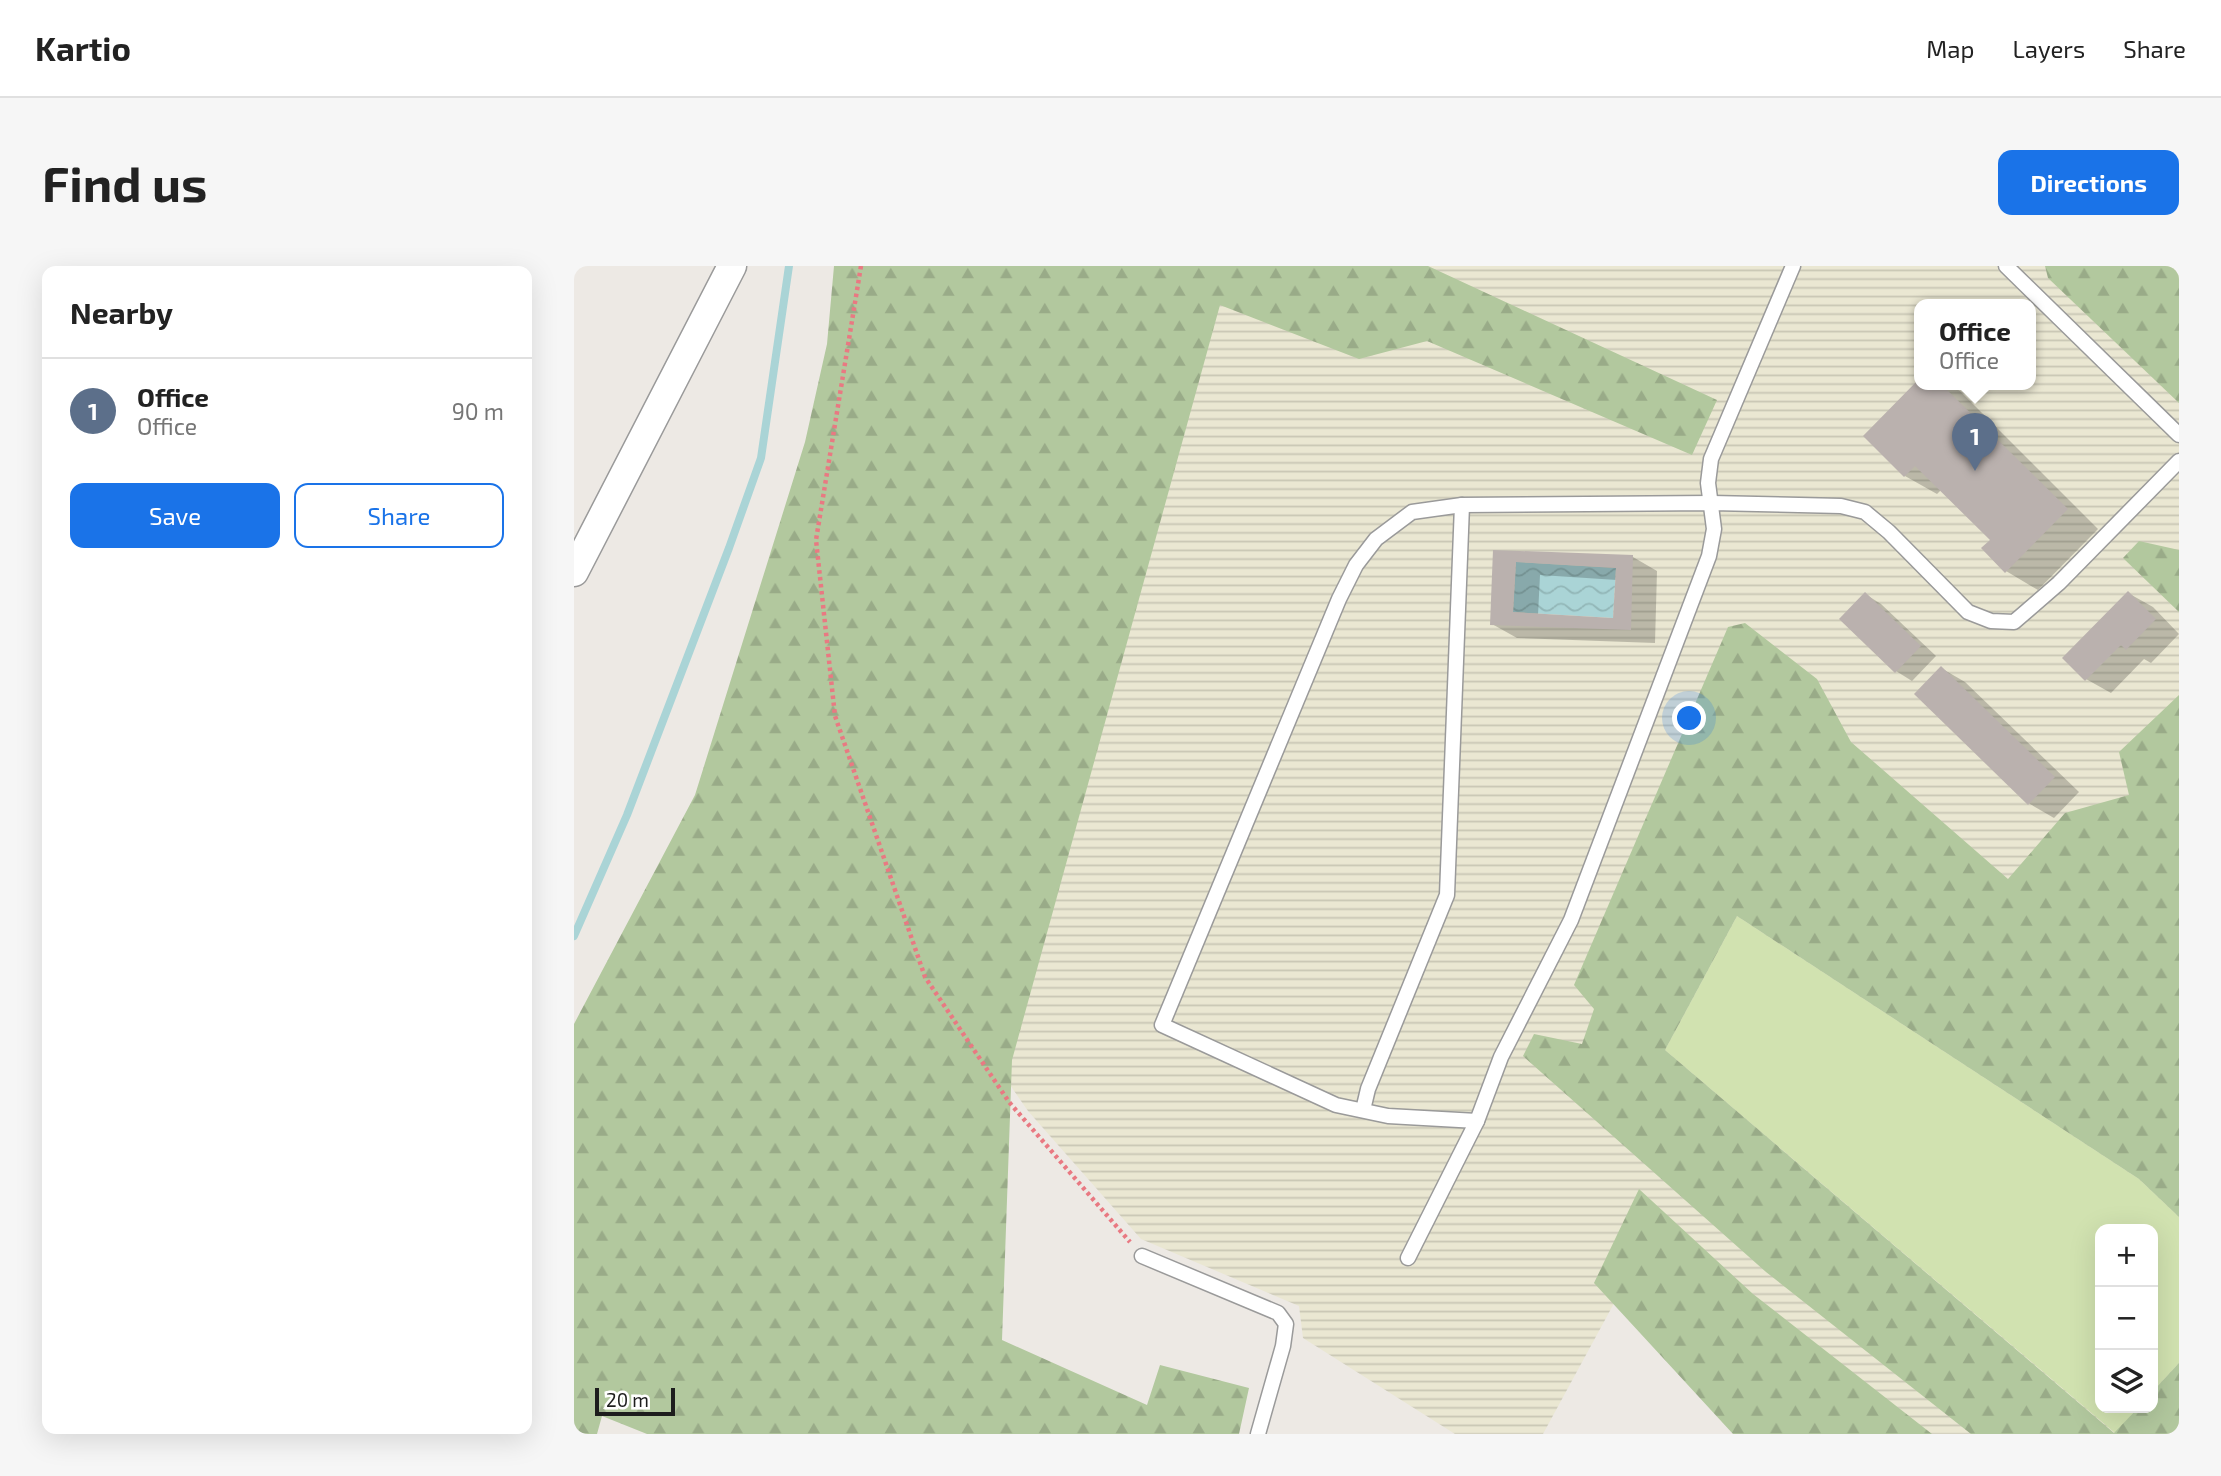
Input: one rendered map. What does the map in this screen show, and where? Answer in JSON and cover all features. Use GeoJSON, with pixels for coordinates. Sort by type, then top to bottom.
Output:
{"type":"FeatureCollection","features":[{"type":"Feature","properties":{"kind":"street"},"geometry":{"type":"LineString","coordinates":[[574,572],[732,266]]}},
{"type":"Feature","properties":{"kind":"lane"},"geometry":{"type":"LineString","coordinates":[[1408,1258],[1477,1121],[1502,1057],[1571,920],[1709,556],[1714,529],[1708,483],[1711,459],[1793,266]]}},
{"type":"Feature","properties":{"kind":"lane"},"geometry":{"type":"LineString","coordinates":[[2006,266],[2179,435]]}},
{"type":"Feature","properties":{"kind":"lane"},"geometry":{"type":"LineString","coordinates":[[1477,1121],[1388,1116],[1336,1105],[1162,1025],[1339,599],[1356,565],[1376,539],[1412,512],[1462,505],[1712,503],[1841,506],[1865,512],[1889,532],[1968,612],[1991,621],[2014,622],[2059,583],[2179,461]]}},
{"type":"Feature","properties":{"kind":"lane"},"geometry":{"type":"LineString","coordinates":[[1363,1110],[1368,1089],[1447,895],[1462,505]]}},
{"type":"Feature","properties":{"kind":"lane"},"geometry":{"type":"LineString","coordinates":[[1142,1256],[1279,1313],[1286,1324],[1283,1346],[1258,1434]]}},
{"type":"Feature","properties":{"kind":"path"},"geometry":{"type":"LineString","coordinates":[[861,266],[816,540],[835,716],[925,976],[1009,1102],[1142,1256]]}},
{"type":"Feature","properties":{"kind":"shaded area"},"geometry":{"type":"Polygon","coordinates":[[[875,266],[2179,266],[2179,1434],[1862,1434],[1637,1261],[1543,1434],[1455,1434],[1303,1338],[1299,1306],[1141,1239],[1028,1111],[955,1006],[875,266]]]}},
{"type":"Feature","properties":{"kind":"green space"},"geometry":{"type":"Polygon","coordinates":[[[834,266],[1428,266],[1717,400],[1692,455],[1427,341],[1359,359],[1220,305],[1012,1060],[1002,1340],[1147,1405],[1160,1365],[1249,1388],[1239,1434],[647,1434],[602,1416],[597,1434],[574,1434],[574,1024],[695,795],[805,442],[827,344],[834,266]]]}},
{"type":"Feature","properties":{"kind":"green space"},"geometry":{"type":"Polygon","coordinates":[[[2045,266],[2179,266],[2179,403],[2048,278],[2045,266]]]}},
{"type":"Feature","properties":{"kind":"green space"},"geometry":{"type":"Polygon","coordinates":[[[2139,541],[2179,550],[2179,612],[2123,558],[2139,541]]]}},
{"type":"Feature","properties":{"kind":"green space"},"geometry":{"type":"Polygon","coordinates":[[[1745,623],[1817,679],[1851,742],[2008,879],[2065,813],[2129,795],[2119,752],[2179,695],[2179,1217],[2139,1179],[1737,916],[1665,1050],[2114,1433],[2133,1413],[2158,1413],[2158,1386],[2179,1363],[2179,1434],[1971,1434],[1766,1272],[1523,1056],[1534,1034],[1582,1044],[1594,1009],[1574,985],[1728,627],[1745,623]]]}},
{"type":"Feature","properties":{"kind":"green space"},"geometry":{"type":"Polygon","coordinates":[[[1737,916],[2139,1179],[2179,1217],[2179,1363],[2158,1386],[2158,1224],[2095,1224],[2095,1413],[2133,1413],[2115,1433],[1665,1050],[1737,916]]]}},
{"type":"Feature","properties":{"kind":"green space"},"geometry":{"type":"Polygon","coordinates":[[[1639,1189],[1753,1294],[1932,1434],[1733,1434],[1594,1283],[1639,1189]]]}},
{"type":"Feature","properties":{"kind":"water"},"geometry":{"type":"Polygon","coordinates":[[[1516,562],[1616,568],[1613,618],[1513,612],[1516,562]]]}},
{"type":"Feature","properties":{"kind":"building"},"geometry":{"type":"Polygon","coordinates":[[[1914,384],[1914,390],[1947,390],[2068,509],[2005,573],[1981,548],[1990,540],[1915,466],[1904,477],[1863,436],[1914,384]]]}},
{"type":"Feature","properties":{"kind":"building"},"geometry":{"type":"Polygon","coordinates":[[[1493,550],[1633,555],[1631,630],[1490,625],[1493,550]],[[1516,562],[1513,612],[1613,618],[1616,568],[1516,562]]]}},
{"type":"Feature","properties":{"kind":"building"},"geometry":{"type":"Polygon","coordinates":[[[2128,591],[2156,619],[2126,650],[2121,645],[2085,681],[2062,658],[2128,591]]]}},
{"type":"Feature","properties":{"kind":"building"},"geometry":{"type":"Polygon","coordinates":[[[1865,592],[1921,646],[1895,673],[1839,619],[1865,592]]]}},
{"type":"Feature","properties":{"kind":"building"},"geometry":{"type":"Polygon","coordinates":[[[1941,666],[2055,777],[2028,805],[1914,694],[1941,666]]]}},
{"type":"Feature","properties":{"kind":"waterway"},"geometry":{"type":"LineString","coordinates":[[574,936],[627,815],[761,458],[789,266]]}},
{"type":"Feature","properties":{"kind":"place","name":"Office"},"geometry":{"type":"Point","coordinates":[1975,471]}}]}
